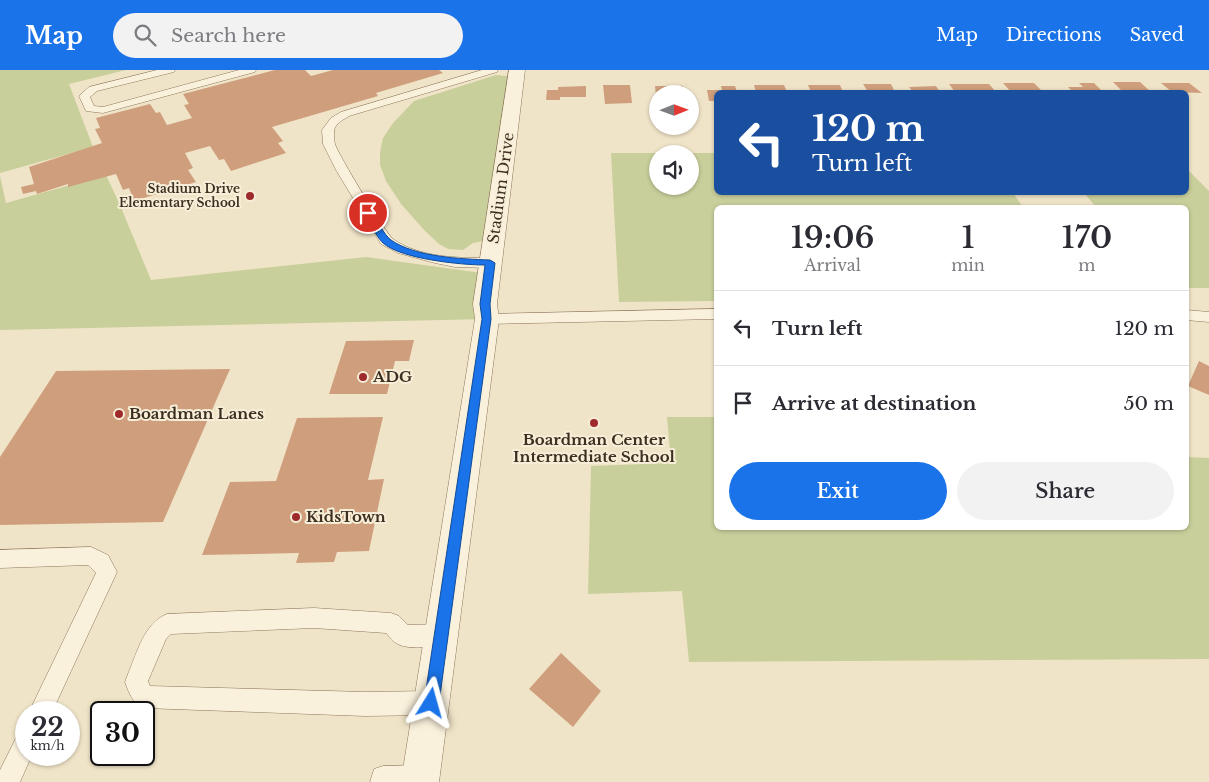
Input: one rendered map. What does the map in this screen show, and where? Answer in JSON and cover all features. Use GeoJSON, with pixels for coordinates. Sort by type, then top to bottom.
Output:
{"type":"FeatureCollection","features":[{"type":"Feature","properties":{"kind":"street","name":"Stadium Drive"},"geometry":{"type":"LineString","coordinates":[[420,780],[486,319],[485,304],[490,263],[517,70]]}},
{"type":"Feature","properties":{"kind":"lane"},"geometry":{"type":"LineString","coordinates":[[170,70],[93,89],[84,96],[90,109],[103,110],[251,70]]}},
{"type":"Feature","properties":{"kind":"lane"},"geometry":{"type":"LineString","coordinates":[[490,263],[455,262],[436,258],[402,250],[386,241],[342,170],[329,144],[328,130],[335,120],[345,114],[470,73],[493,70]]}},
{"type":"Feature","properties":{"kind":"lane"},"geometry":{"type":"LineString","coordinates":[[486,319],[714,314]]}},
{"type":"Feature","properties":{"kind":"lane"},"geometry":{"type":"LineString","coordinates":[[1189,315],[1209,317]]}},
{"type":"Feature","properties":{"kind":"lane"},"geometry":{"type":"LineString","coordinates":[[0,559],[91,556],[101,562],[107,572],[45,701]]}},
{"type":"Feature","properties":{"kind":"lane"},"geometry":{"type":"LineString","coordinates":[[431,703],[365,704],[144,697],[136,682],[158,632],[167,624],[314,618],[391,624],[404,636],[441,635]]}},
{"type":"Feature","properties":{"kind":"lane"},"geometry":{"type":"LineString","coordinates":[[7,782],[15,765]]}},
{"type":"Feature","properties":{"kind":"lane"},"geometry":{"type":"LineString","coordinates":[[382,782],[383,778],[420,780]]}},
{"type":"Feature","properties":{"kind":"green space"},"geometry":{"type":"Polygon","coordinates":[[[0,70],[126,70],[69,84],[93,147],[0,173],[0,70]]]}},
{"type":"Feature","properties":{"kind":"green space"},"geometry":{"type":"Polygon","coordinates":[[[496,75],[516,77],[494,239],[473,243],[463,250],[448,249],[439,244],[425,231],[401,204],[386,181],[380,165],[383,138],[393,123],[414,101],[496,75]]]}},
{"type":"Feature","properties":{"kind":"green space"},"geometry":{"type":"Polygon","coordinates":[[[611,153],[649,153],[649,195],[699,195],[699,153],[714,153],[714,195],[1014,195],[1022,205],[714,205],[714,301],[619,302],[611,153]]]}},
{"type":"Feature","properties":{"kind":"green space"},"geometry":{"type":"Polygon","coordinates":[[[1189,171],[1209,191],[1209,288],[1189,288],[1189,205],[1094,205],[1086,195],[1189,195],[1189,171]]]}},
{"type":"Feature","properties":{"kind":"green space"},"geometry":{"type":"Polygon","coordinates":[[[106,175],[151,280],[366,257],[489,274],[487,319],[0,330],[0,176],[6,203],[106,175]]]}},
{"type":"Feature","properties":{"kind":"green space"},"geometry":{"type":"Polygon","coordinates":[[[667,417],[714,417],[714,530],[1189,530],[1189,457],[1209,458],[1209,659],[689,662],[682,591],[588,594],[591,466],[671,463],[667,417]]]}},
{"type":"Feature","properties":{"kind":"building"},"geometry":{"type":"Polygon","coordinates":[[[275,70],[305,70],[311,76],[333,70],[439,70],[443,73],[376,93],[378,96],[272,127],[283,141],[278,143],[286,153],[231,171],[224,159],[219,160],[210,146],[185,153],[193,168],[188,170],[196,182],[134,201],[129,188],[123,190],[116,174],[68,187],[68,184],[37,194],[36,191],[23,194],[21,187],[34,184],[29,167],[102,143],[95,129],[100,128],[96,118],[150,104],[156,113],[160,112],[167,125],[192,118],[184,105],[189,104],[183,94],[275,70]]]}},
{"type":"Feature","properties":{"kind":"building"},"geometry":{"type":"Polygon","coordinates":[[[1113,82],[1140,82],[1149,90],[1121,90],[1113,82]]]}},
{"type":"Feature","properties":{"kind":"building"},"geometry":{"type":"Polygon","coordinates":[[[1003,83],[1034,83],[1041,90],[1009,90],[1003,83]]]}},
{"type":"Feature","properties":{"kind":"building"},"geometry":{"type":"Polygon","coordinates":[[[1079,83],[1094,83],[1101,90],[1071,90],[1068,87],[1083,87],[1079,83]]]}},
{"type":"Feature","properties":{"kind":"building"},"geometry":{"type":"Polygon","coordinates":[[[1161,83],[1189,83],[1202,93],[1189,93],[1189,90],[1170,90],[1161,83]]]}},
{"type":"Feature","properties":{"kind":"building"},"geometry":{"type":"Polygon","coordinates":[[[863,84],[891,84],[894,90],[867,90],[863,84]]]}},
{"type":"Feature","properties":{"kind":"building"},"geometry":{"type":"Polygon","coordinates":[[[949,84],[989,84],[994,90],[954,90],[949,84]]]}},
{"type":"Feature","properties":{"kind":"building"},"geometry":{"type":"Polygon","coordinates":[[[603,85],[630,85],[632,103],[605,104],[603,85]]]}},
{"type":"Feature","properties":{"kind":"building"},"geometry":{"type":"Polygon","coordinates":[[[754,85],[784,85],[786,90],[755,90],[754,85]]]}},
{"type":"Feature","properties":{"kind":"building"},"geometry":{"type":"Polygon","coordinates":[[[808,85],[840,85],[842,90],[810,90],[808,85]]]}},
{"type":"Feature","properties":{"kind":"building"},"geometry":{"type":"Polygon","coordinates":[[[586,86],[586,97],[560,97],[560,100],[546,100],[547,90],[558,90],[558,87],[586,86]]]}},
{"type":"Feature","properties":{"kind":"building"},"geometry":{"type":"Polygon","coordinates":[[[721,86],[735,86],[736,90],[722,90],[721,86]]]}},
{"type":"Feature","properties":{"kind":"building"},"geometry":{"type":"Polygon","coordinates":[[[936,86],[939,90],[911,90],[909,87],[936,86]]]}},
{"type":"Feature","properties":{"kind":"building"},"geometry":{"type":"Polygon","coordinates":[[[707,90],[714,90],[714,101],[709,101],[707,90]]]}},
{"type":"Feature","properties":{"kind":"building","name":"ADG"},"geometry":{"type":"Polygon","coordinates":[[[414,340],[409,361],[395,361],[387,394],[329,394],[346,341],[414,340]]]}},
{"type":"Feature","properties":{"kind":"building"},"geometry":{"type":"Polygon","coordinates":[[[1199,361],[1209,366],[1209,395],[1189,386],[1199,361]]]}},
{"type":"Feature","properties":{"kind":"building","name":"Boardman Lanes"},"geometry":{"type":"Polygon","coordinates":[[[230,369],[163,522],[0,525],[0,457],[56,371],[230,369]]]}},
{"type":"Feature","properties":{"kind":"building","name":"KidsTown"},"geometry":{"type":"Polygon","coordinates":[[[383,417],[368,480],[384,479],[369,551],[337,552],[334,562],[296,563],[299,553],[202,555],[230,482],[276,481],[297,418],[383,417]]]}},
{"type":"Feature","properties":{"kind":"building"},"geometry":{"type":"Polygon","coordinates":[[[561,653],[601,691],[573,727],[529,689],[561,653]]]}},
{"type":"Feature","properties":{"kind":"place","name":"Stadium Drive Elementary School"},"geometry":{"type":"Point","coordinates":[250,196]}},
{"type":"Feature","properties":{"kind":"place","name":"ADG"},"geometry":{"type":"Point","coordinates":[363,377]}},
{"type":"Feature","properties":{"kind":"place","name":"Boardman Lanes"},"geometry":{"type":"Point","coordinates":[119,414]}},
{"type":"Feature","properties":{"kind":"place","name":"Boardman Center Intermediate School"},"geometry":{"type":"Point","coordinates":[594,423]}},
{"type":"Feature","properties":{"kind":"place","name":"KidsTown"},"geometry":{"type":"Point","coordinates":[296,517]}},
{"type":"Feature","properties":{"kind":"route"},"geometry":{"type":"LineString","coordinates":[[368,213],[386,241],[402,250],[455,262],[490,263],[485,304],[486,319],[431,703]]}}]}
